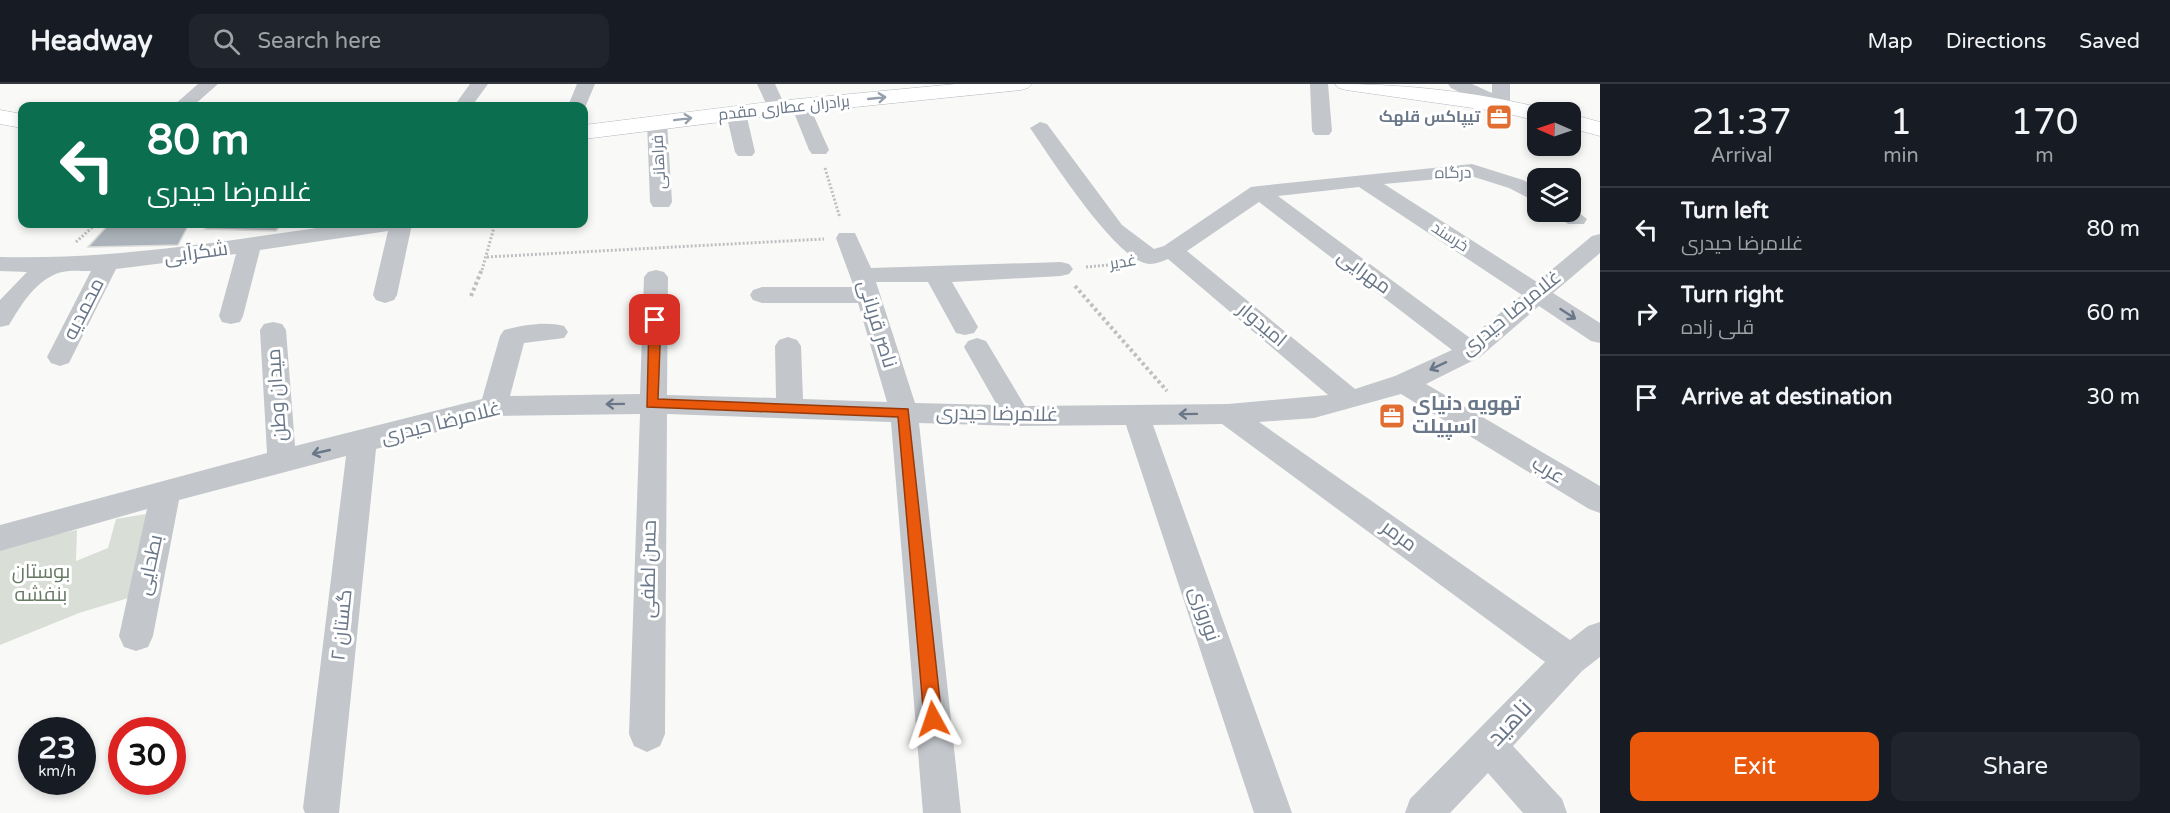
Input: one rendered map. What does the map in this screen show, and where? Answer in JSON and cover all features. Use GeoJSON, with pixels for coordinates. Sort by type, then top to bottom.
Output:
{"type":"FeatureCollection","features":[{"type":"Feature","properties":{"kind":"street"},"geometry":{"type":"LineString","coordinates":[[187,102],[209,84]]}},
{"type":"Feature","properties":{"kind":"street"},"geometry":{"type":"LineString","coordinates":[[466,102],[479,84]]}},
{"type":"Feature","properties":{"kind":"street"},"geometry":{"type":"LineString","coordinates":[[579,102],[586,84]]}},
{"type":"Feature","properties":{"kind":"street"},"geometry":{"type":"LineString","coordinates":[[766,84],[777,108]]}},
{"type":"Feature","properties":{"kind":"street","name":"برادران عطاری مقدم"},"geometry":{"type":"LineString","coordinates":[[588,131],[800,105],[1021,84]]}},
{"type":"Feature","properties":{"kind":"street"},"geometry":{"type":"LineString","coordinates":[[1319,84],[1322,131]]}},
{"type":"Feature","properties":{"kind":"street"},"geometry":{"type":"LineString","coordinates":[[1346,84],[1501,94]]}},
{"type":"Feature","properties":{"kind":"street"},"geometry":{"type":"LineString","coordinates":[[1457,84],[1501,94],[1527,108]]}},
{"type":"Feature","properties":{"kind":"street"},"geometry":{"type":"LineString","coordinates":[[800,105],[819,150]]}},
{"type":"Feature","properties":{"kind":"street"},"geometry":{"type":"LineString","coordinates":[[736,113],[745,152]]}},
{"type":"Feature","properties":{"kind":"street"},"geometry":{"type":"LineString","coordinates":[[0,117],[18,120]]}},
{"type":"Feature","properties":{"kind":"street","name":"فراهانی"},"geometry":{"type":"LineString","coordinates":[[657,122],[661,202]]}},
{"type":"Feature","properties":{"kind":"street"},"geometry":{"type":"LineString","coordinates":[[1581,125],[1600,129]]}},
{"type":"Feature","properties":{"kind":"street","name":"امیدوار"},"geometry":{"type":"LineString","coordinates":[[1040,128],[1114,230],[1161,254],[1351,400]]}},
{"type":"Feature","properties":{"kind":"street","name":"درگاه"},"geometry":{"type":"LineString","coordinates":[[1364,181],[1472,170],[1516,184],[1527,190]]}},
{"type":"Feature","properties":{"kind":"street"},"geometry":{"type":"LineString","coordinates":[[1161,254],[1258,192],[1364,181]]}},
{"type":"Feature","properties":{"kind":"street","name":"خرسند"},"geometry":{"type":"LineString","coordinates":[[1364,181],[1600,335]]}},
{"type":"Feature","properties":{"kind":"street","name":"مهرایی"},"geometry":{"type":"LineString","coordinates":[[1258,192],[1471,351]]}},
{"type":"Feature","properties":{"kind":"street","name":"شکرآبی"},"geometry":{"type":"LineString","coordinates":[[0,264],[54,267],[195,254],[365,228]]}},
{"type":"Feature","properties":{"kind":"street"},"geometry":{"type":"LineString","coordinates":[[385,295],[400,228]]}},
{"type":"Feature","properties":{"kind":"street","name":"ناصر قربانی"},"geometry":{"type":"LineString","coordinates":[[847,238],[866,285],[904,412],[942,813]]}},
{"type":"Feature","properties":{"kind":"street","name":"غلامرضا حیدری"},"geometry":{"type":"LineString","coordinates":[[0,538],[165,495],[282,460],[362,442],[494,406],[652,404],[1017,416],[1228,414],[1314,408],[1351,400],[1404,383],[1471,351],[1536,293],[1600,241]]}},
{"type":"Feature","properties":{"kind":"street"},"geometry":{"type":"LineString","coordinates":[[231,316],[250,246]]}},
{"type":"Feature","properties":{"kind":"street","name":"محمدیه"},"geometry":{"type":"LineString","coordinates":[[60,357],[108,261]]}},
{"type":"Feature","properties":{"kind":"street"},"geometry":{"type":"LineString","coordinates":[[0,319],[17,291],[34,276],[54,267]]}},
{"type":"Feature","properties":{"kind":"street"},"geometry":{"type":"LineString","coordinates":[[762,295],[866,285],[936,275],[1061,269]]}},
{"type":"Feature","properties":{"kind":"street"},"geometry":{"type":"LineString","coordinates":[[936,275],[1017,416]]}},
{"type":"Feature","properties":{"kind":"street","name":"حسن لطفی"},"geometry":{"type":"LineString","coordinates":[[647,735],[656,278]]}},
{"type":"Feature","properties":{"kind":"street","name":"میدان وطن"},"geometry":{"type":"LineString","coordinates":[[273,330],[282,460]]}},
{"type":"Feature","properties":{"kind":"street"},"geometry":{"type":"LineString","coordinates":[[494,406],[513,336],[555,332]]}},
{"type":"Feature","properties":{"kind":"street"},"geometry":{"type":"LineString","coordinates":[[788,346],[790,407]]}},
{"type":"Feature","properties":{"kind":"street","name":"عرب"},"geometry":{"type":"LineString","coordinates":[[1404,383],[1600,501]]}},
{"type":"Feature","properties":{"kind":"street","name":"مرمر"},"geometry":{"type":"LineString","coordinates":[[1228,414],[1570,660]]}},
{"type":"Feature","properties":{"kind":"street","name":"نوروزی"},"geometry":{"type":"LineString","coordinates":[[1136,415],[1273,813]]}},
{"type":"Feature","properties":{"kind":"street","name":"گستان ۲"},"geometry":{"type":"LineString","coordinates":[[322,808],[362,442]]}},
{"type":"Feature","properties":{"kind":"street","name":"بطحایی"},"geometry":{"type":"LineString","coordinates":[[136,636],[165,495]]}},
{"type":"Feature","properties":{"kind":"street","name":"ناهید"},"geometry":{"type":"LineString","coordinates":[[1425,813],[1570,660],[1600,638]]}},
{"type":"Feature","properties":{"kind":"street"},"geometry":{"type":"LineString","coordinates":[[1488,746],[1548,813]]}},
{"type":"Feature","properties":{"kind":"path"},"geometry":{"type":"LineString","coordinates":[[487,257],[847,238],[819,150]]}},
{"type":"Feature","properties":{"kind":"path"},"geometry":{"type":"LineString","coordinates":[[471,296],[487,257],[494,228]]}},
{"type":"Feature","properties":{"kind":"path","name":"غدیر"},"geometry":{"type":"LineString","coordinates":[[1061,269],[1127,263],[1161,254]]}},
{"type":"Feature","properties":{"kind":"path"},"geometry":{"type":"LineString","coordinates":[[1061,269],[1187,414]]}},
{"type":"Feature","properties":{"kind":"green space","name":"بوستان بنفشه"},"geometry":{"type":"Polygon","coordinates":[[[146,514],[135,596],[79,613],[0,645],[0,546],[77,530],[76,561],[108,548],[116,519],[146,514]]]}},
{"type":"Feature","properties":{"kind":"building"},"geometry":{"type":"Polygon","coordinates":[[[105,228],[187,228],[178,245],[88,247],[105,228]]]}},
{"type":"Feature","properties":{"kind":"building"},"geometry":{"type":"Polygon","coordinates":[[[206,228],[279,228],[276,231],[206,228]]]}},
{"type":"Feature","properties":{"kind":"place","name":"تیپاکس قلهک"},"geometry":{"type":"Point","coordinates":[1499,117]}},
{"type":"Feature","properties":{"kind":"place","name":"تهویه دنیای اسپیلت"},"geometry":{"type":"Point","coordinates":[1392,416]}},
{"type":"Feature","properties":{"kind":"route"},"geometry":{"type":"LineString","coordinates":[[655,320],[652,404],[904,412],[933,719]]}}]}
